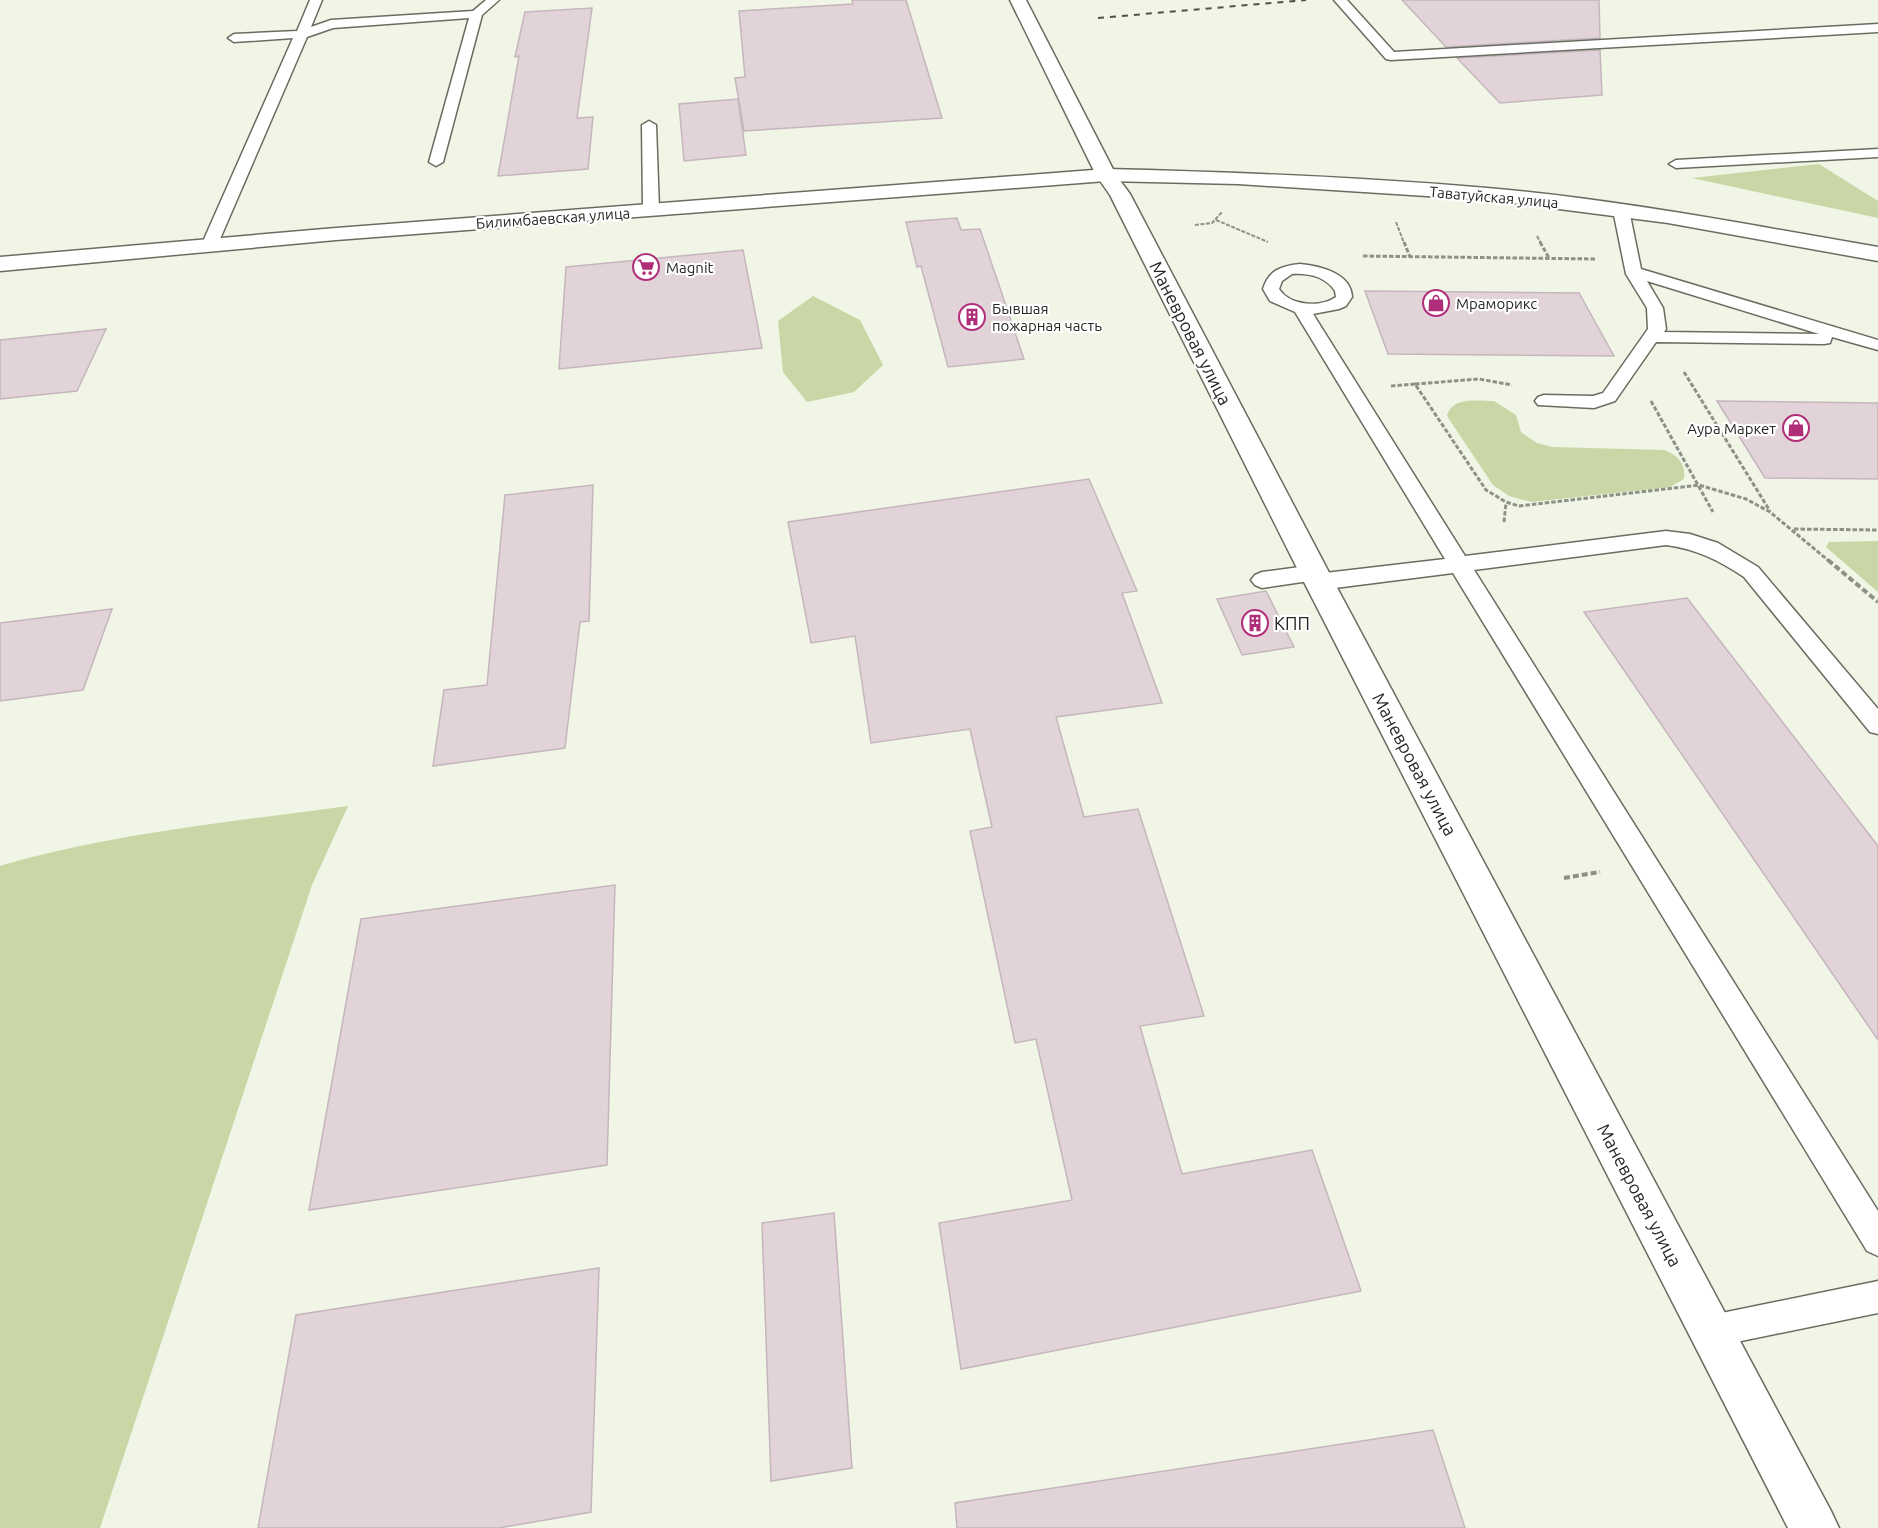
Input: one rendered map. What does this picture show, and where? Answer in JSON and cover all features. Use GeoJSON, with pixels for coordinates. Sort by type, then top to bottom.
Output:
{"type":"FeatureCollection","features":[{"type":"Feature","properties":{"kind":"main road","name":"Маневровая улица"},"geometry":{"type":"LineString","coordinates":[[1018,0],[1106,175],[1120,194],[1317,578],[1814,1528]]}},
{"type":"Feature","properties":{"kind":"main road","name":"Билимбаевская улица"},"geometry":{"type":"LineString","coordinates":[[0,264],[1106,175]]}},
{"type":"Feature","properties":{"kind":"main road","name":"Таватуйская улица"},"geometry":{"type":"LineString","coordinates":[[1106,175],[1238,178],[1489,195],[1621,210],[1878,254]]}},
{"type":"Feature","properties":{"kind":"lane"},"geometry":{"type":"LineString","coordinates":[[209,246],[316,0]]}},
{"type":"Feature","properties":{"kind":"lane"},"geometry":{"type":"LineString","coordinates":[[436,162],[476,14],[493,0]]}},
{"type":"Feature","properties":{"kind":"lane"},"geometry":{"type":"LineString","coordinates":[[1340,0],[1391,56],[1878,27]]}},
{"type":"Feature","properties":{"kind":"lane"},"geometry":{"type":"LineString","coordinates":[[234,38],[302,34],[331,24],[476,14]]}},
{"type":"Feature","properties":{"kind":"lane"},"geometry":{"type":"LineString","coordinates":[[649,125],[651,210]]}},
{"type":"Feature","properties":{"kind":"lane"},"geometry":{"type":"LineString","coordinates":[[1676,164],[1878,153]]}},
{"type":"Feature","properties":{"kind":"lane"},"geometry":{"type":"LineString","coordinates":[[1544,401],[1599,401],[1614,393],[1657,337],[1657,314],[1632,266],[1621,210]]}},
{"type":"Feature","properties":{"kind":"lane"},"geometry":{"type":"LineString","coordinates":[[1632,266],[1878,345]]}},
{"type":"Feature","properties":{"kind":"lane"},"geometry":{"type":"LineString","coordinates":[[1301,309],[1878,1240]]}},
{"type":"Feature","properties":{"kind":"lane"},"geometry":{"type":"LineString","coordinates":[[1657,337],[1856,339]]}},
{"type":"Feature","properties":{"kind":"lane"},"geometry":{"type":"LineString","coordinates":[[1262,580],[1317,578],[1460,564],[1666,538],[1682,539],[1714,548],[1735,559],[1751,572],[1878,725]]}},
{"type":"Feature","properties":{"kind":"lane"},"geometry":{"type":"LineString","coordinates":[[1712,1331],[1878,1297]]}},
{"type":"Feature","properties":{"kind":"path"},"geometry":{"type":"LineString","coordinates":[[1195,225],[1220,217],[1225,202]]}},
{"type":"Feature","properties":{"kind":"path"},"geometry":{"type":"LineString","coordinates":[[1393,215],[1410,257]]}},
{"type":"Feature","properties":{"kind":"path"},"geometry":{"type":"LineString","coordinates":[[1216,220],[1269,243]]}},
{"type":"Feature","properties":{"kind":"path"},"geometry":{"type":"LineString","coordinates":[[1536,234],[1550,258]]}},
{"type":"Feature","properties":{"kind":"path"},"geometry":{"type":"LineString","coordinates":[[1355,256],[1550,258],[1632,266]]}},
{"type":"Feature","properties":{"kind":"path"},"geometry":{"type":"LineString","coordinates":[[1657,337],[1770,512]]}},
{"type":"Feature","properties":{"kind":"path"},"geometry":{"type":"LineString","coordinates":[[1632,367],[1712,508],[1716,524],[1714,548]]}},
{"type":"Feature","properties":{"kind":"path"},"geometry":{"type":"LineString","coordinates":[[1352,390],[1479,379],[1521,388],[1544,401]]}},
{"type":"Feature","properties":{"kind":"path"},"geometry":{"type":"LineString","coordinates":[[1415,384],[1486,490],[1506,502],[1519,506],[1699,485],[1746,499],[1770,512],[1878,602]]}},
{"type":"Feature","properties":{"kind":"path"},"geometry":{"type":"LineString","coordinates":[[1793,529],[1878,530]]}},
{"type":"Feature","properties":{"kind":"green space"},"geometry":{"type":"Polygon","coordinates":[[[1819,164],[1878,201],[1878,218],[1692,178],[1819,164]]]}},
{"type":"Feature","properties":{"kind":"green space"},"geometry":{"type":"Polygon","coordinates":[[[813,296],[860,320],[883,365],[854,392],[807,402],[783,372],[778,321],[813,296]]]}},
{"type":"Feature","properties":{"kind":"green space"},"geometry":{"type":"Polygon","coordinates":[[[1494,401],[1516,415],[1521,432],[1537,443],[1552,447],[1664,450],[1680,461],[1684,469],[1684,479],[1670,487],[1531,502],[1509,496],[1493,485],[1447,416],[1454,405],[1460,402],[1494,401]]]}},
{"type":"Feature","properties":{"kind":"green space"},"geometry":{"type":"Polygon","coordinates":[[[1878,541],[1878,592],[1826,547],[1829,542],[1878,541]]]}},
{"type":"Feature","properties":{"kind":"green space"},"geometry":{"type":"Polygon","coordinates":[[[348,806],[312,885],[100,1528],[0,1528],[0,866],[129,837],[348,806]]]}},
{"type":"Feature","properties":{"kind":"building"},"geometry":{"type":"Polygon","coordinates":[[[852,0],[906,0],[942,118],[744,131],[735,78],[745,77],[739,11],[853,4],[852,0]]]}},
{"type":"Feature","properties":{"kind":"building"},"geometry":{"type":"Polygon","coordinates":[[[1402,0],[1599,0],[1600,38],[1446,47],[1402,0]]]}},
{"type":"Feature","properties":{"kind":"building"},"geometry":{"type":"Polygon","coordinates":[[[592,8],[577,118],[593,117],[588,169],[498,176],[519,56],[515,57],[525,12],[592,8]]]}},
{"type":"Feature","properties":{"kind":"building"},"geometry":{"type":"Polygon","coordinates":[[[1600,50],[1602,95],[1500,103],[1457,58],[1600,50]]]}},
{"type":"Feature","properties":{"kind":"building"},"geometry":{"type":"Polygon","coordinates":[[[738,99],[746,155],[684,161],[679,104],[738,99]]]}},
{"type":"Feature","properties":{"kind":"building","name":"Бывшая пожарная часть"},"geometry":{"type":"Polygon","coordinates":[[[957,218],[961,230],[980,229],[1024,359],[948,367],[921,266],[917,267],[906,222],[957,218]]]}},
{"type":"Feature","properties":{"kind":"building"},"geometry":{"type":"Polygon","coordinates":[[[743,250],[762,348],[559,369],[566,267],[743,250]]]}},
{"type":"Feature","properties":{"kind":"building"},"geometry":{"type":"Polygon","coordinates":[[[1365,291],[1579,293],[1614,356],[1388,354],[1365,291]]]}},
{"type":"Feature","properties":{"kind":"building"},"geometry":{"type":"Polygon","coordinates":[[[106,329],[77,391],[0,399],[0,340],[106,329]]]}},
{"type":"Feature","properties":{"kind":"building"},"geometry":{"type":"Polygon","coordinates":[[[1717,401],[1878,403],[1878,479],[1765,478],[1717,401]]]}},
{"type":"Feature","properties":{"kind":"building"},"geometry":{"type":"Polygon","coordinates":[[[1089,479],[1137,591],[1122,593],[1162,703],[1056,717],[1084,817],[1138,809],[1204,1016],[1140,1026],[1182,1174],[1312,1150],[1361,1291],[961,1369],[939,1223],[1072,1200],[1036,1039],[1015,1043],[970,831],[992,827],[970,729],[871,743],[855,636],[811,643],[788,522],[1089,479]]]}},
{"type":"Feature","properties":{"kind":"building"},"geometry":{"type":"Polygon","coordinates":[[[593,485],[589,621],[580,622],[565,748],[433,766],[444,690],[487,685],[505,495],[593,485]]]}},
{"type":"Feature","properties":{"kind":"building","name":"КПП"},"geometry":{"type":"Polygon","coordinates":[[[1266,591],[1294,647],[1242,655],[1217,599],[1266,591]]]}},
{"type":"Feature","properties":{"kind":"building"},"geometry":{"type":"Polygon","coordinates":[[[1687,598],[1878,846],[1878,1040],[1584,612],[1687,598]]]}},
{"type":"Feature","properties":{"kind":"building"},"geometry":{"type":"Polygon","coordinates":[[[112,609],[83,690],[0,701],[0,623],[112,609]]]}},
{"type":"Feature","properties":{"kind":"building"},"geometry":{"type":"Polygon","coordinates":[[[615,885],[607,1165],[309,1210],[361,919],[615,885]]]}},
{"type":"Feature","properties":{"kind":"building"},"geometry":{"type":"Polygon","coordinates":[[[834,1213],[852,1468],[771,1481],[762,1223],[834,1213]]]}},
{"type":"Feature","properties":{"kind":"building"},"geometry":{"type":"Polygon","coordinates":[[[599,1268],[591,1512],[499,1528],[258,1528],[296,1315],[599,1268]]]}},
{"type":"Feature","properties":{"kind":"building"},"geometry":{"type":"Polygon","coordinates":[[[1433,1430],[1465,1528],[957,1528],[955,1503],[1433,1430]]]}},
{"type":"Feature","properties":{"kind":"railway"},"geometry":{"type":"LineString","coordinates":[[1098,18],[1306,0]]}},
{"type":"Feature","properties":{"kind":"place","name":"Magnit"},"geometry":{"type":"Point","coordinates":[646,267]}},
{"type":"Feature","properties":{"kind":"place","name":"Мраморикс"},"geometry":{"type":"Point","coordinates":[1436,303]}},
{"type":"Feature","properties":{"kind":"place","name":"Бывшая пожарная часть"},"geometry":{"type":"Point","coordinates":[972,317]}},
{"type":"Feature","properties":{"kind":"place","name":"Аура Маркет"},"geometry":{"type":"Point","coordinates":[1796,428]}},
{"type":"Feature","properties":{"kind":"place","name":"КПП"},"geometry":{"type":"Point","coordinates":[1255,623]}}]}
